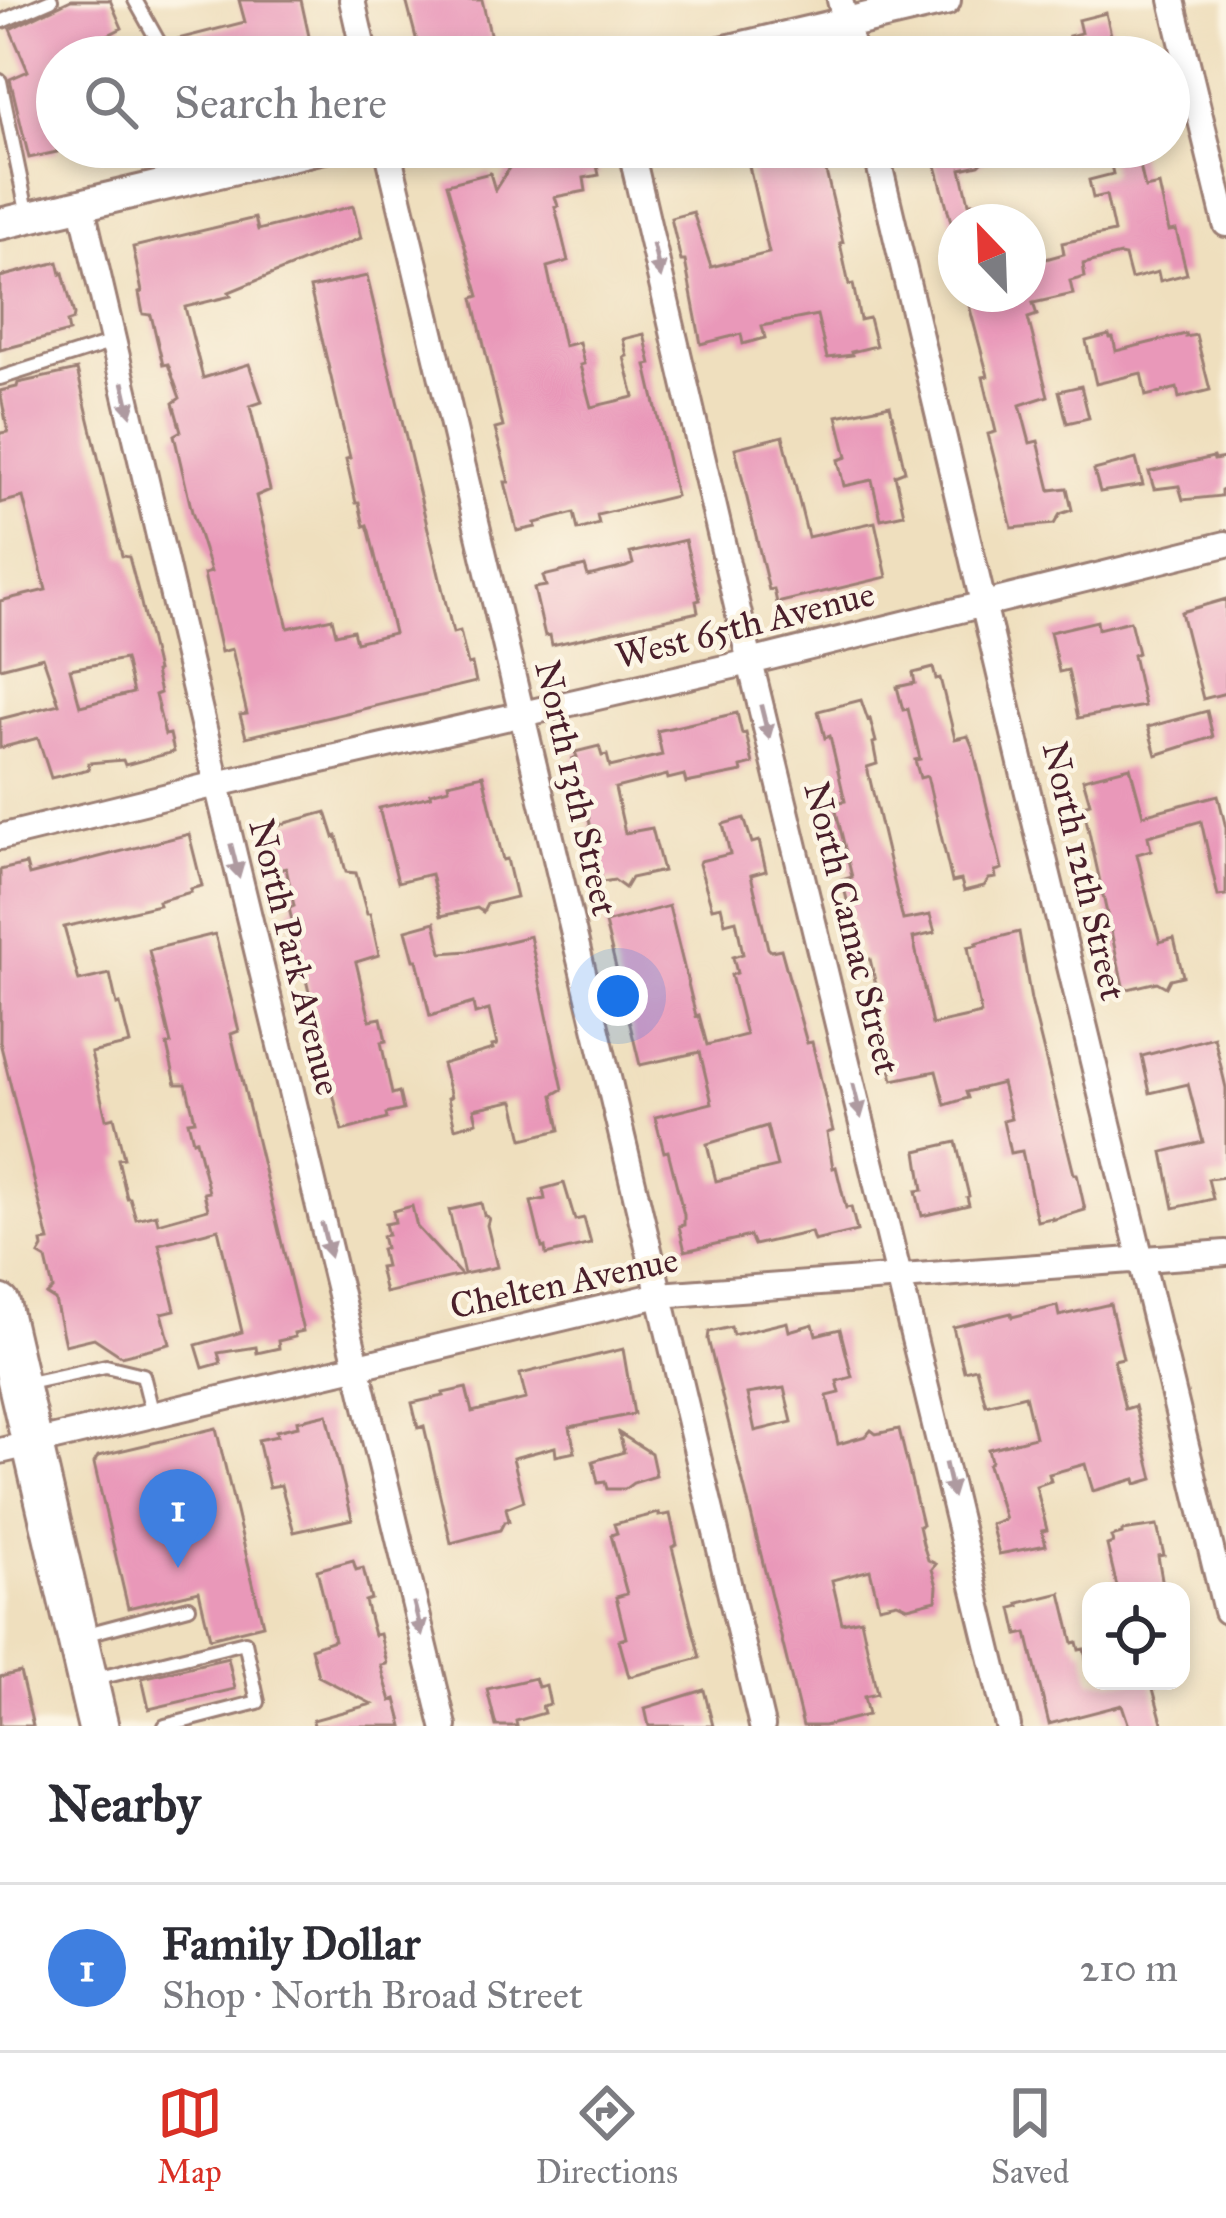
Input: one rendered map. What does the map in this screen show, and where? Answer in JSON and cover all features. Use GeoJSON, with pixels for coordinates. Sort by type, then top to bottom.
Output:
{"type":"FeatureCollection","features":[{"type":"Feature","properties":{"kind":"main road"},"geometry":{"type":"LineString","coordinates":[[0,1305],[17,1386],[15,1447],[76,1637],[98,1726]]}},
{"type":"Feature","properties":{"kind":"street"},"geometry":{"type":"LineString","coordinates":[[352,0],[360,36]]}},
{"type":"Feature","properties":{"kind":"street"},"geometry":{"type":"LineString","coordinates":[[767,36],[843,12],[945,0]]}},
{"type":"Feature","properties":{"kind":"street"},"geometry":{"type":"LineString","coordinates":[[1172,0],[1181,36]]}},
{"type":"Feature","properties":{"kind":"street"},"geometry":{"type":"LineString","coordinates":[[1190,75],[1226,224]]}},
{"type":"Feature","properties":{"kind":"street"},"geometry":{"type":"LineString","coordinates":[[14,220],[183,168]]}},
{"type":"Feature","properties":{"kind":"street","name":"North 13th Street"},"geometry":{"type":"LineString","coordinates":[[392,168],[762,1726]]}},
{"type":"Feature","properties":{"kind":"street","name":"North Camac Street"},"geometry":{"type":"LineString","coordinates":[[635,168],[1008,1726]]}},
{"type":"Feature","properties":{"kind":"street","name":"North 12th Street"},"geometry":{"type":"LineString","coordinates":[[880,168],[1226,1611]]}},
{"type":"Feature","properties":{"kind":"street","name":"North Park Avenue"},"geometry":{"type":"LineString","coordinates":[[80,203],[444,1726]]}},
{"type":"Feature","properties":{"kind":"street","name":"West 65th Avenue"},"geometry":{"type":"LineString","coordinates":[[0,837],[750,662],[1226,544]]}},
{"type":"Feature","properties":{"kind":"street","name":"Chelten Avenue"},"geometry":{"type":"LineString","coordinates":[[15,1447],[659,1295],[1226,1253]]}},
{"type":"Feature","properties":{"kind":"lane"},"geometry":{"type":"LineString","coordinates":[[0,22],[51,0]]}},
{"type":"Feature","properties":{"kind":"lane"},"geometry":{"type":"LineString","coordinates":[[135,0],[155,36]]}},
{"type":"Feature","properties":{"kind":"lane"},"geometry":{"type":"LineString","coordinates":[[0,81],[14,220]]}},
{"type":"Feature","properties":{"kind":"lane"},"geometry":{"type":"LineString","coordinates":[[0,378],[114,341]]}},
{"type":"Feature","properties":{"kind":"lane"},"geometry":{"type":"LineString","coordinates":[[17,1386],[106,1366],[143,1375],[153,1415]]}},
{"type":"Feature","properties":{"kind":"lane"},"geometry":{"type":"LineString","coordinates":[[76,1637],[189,1607]]}},
{"type":"Feature","properties":{"kind":"lane"},"geometry":{"type":"LineString","coordinates":[[86,1682],[244,1642],[258,1702],[165,1726]]}},
{"type":"Feature","properties":{"kind":"building"},"geometry":{"type":"Polygon","coordinates":[[[71,0],[110,0],[122,28],[106,36],[36,36],[36,156],[29,158],[10,79],[28,71],[10,29],[71,0]]]}},
{"type":"Feature","properties":{"kind":"building"},"geometry":{"type":"Polygon","coordinates":[[[239,0],[301,0],[309,36],[190,36],[245,22],[239,0]]]}},
{"type":"Feature","properties":{"kind":"building"},"geometry":{"type":"Polygon","coordinates":[[[406,0],[482,0],[491,36],[415,36],[406,0]]]}},
{"type":"Feature","properties":{"kind":"building"},"geometry":{"type":"Polygon","coordinates":[[[1106,13],[1111,36],[1069,36],[1081,33],[1078,20],[1106,13]]]}},
{"type":"Feature","properties":{"kind":"building"},"geometry":{"type":"Polygon","coordinates":[[[509,168],[598,168],[599,175],[584,178],[586,191],[555,197],[568,261],[547,267],[564,346],[579,342],[591,407],[634,397],[623,339],[644,334],[651,364],[646,365],[676,496],[597,515],[599,524],[578,530],[574,513],[517,531],[495,429],[503,427],[473,298],[479,296],[447,184],[490,173],[495,190],[509,168]]]}},
{"type":"Feature","properties":{"kind":"building"},"geometry":{"type":"Polygon","coordinates":[[[749,168],[825,168],[849,285],[853,284],[860,320],[869,318],[876,346],[827,358],[817,315],[762,326],[765,338],[743,344],[741,334],[701,344],[685,261],[681,261],[671,218],[693,212],[711,267],[769,253],[749,168]]]}},
{"type":"Feature","properties":{"kind":"building"},"geometry":{"type":"Polygon","coordinates":[[[937,168],[966,168],[961,169],[969,203],[988,204],[946,204],[937,168]]]}},
{"type":"Feature","properties":{"kind":"building"},"geometry":{"type":"Polygon","coordinates":[[[1112,168],[1141,168],[1145,188],[1159,185],[1169,231],[1176,230],[1187,274],[1160,281],[1158,272],[1131,279],[1125,256],[1120,255],[1083,264],[1085,277],[1070,281],[1073,294],[1046,300],[1046,259],[1064,254],[1062,243],[1114,232],[1106,195],[1093,198],[1089,180],[1113,174],[1112,168]]]}},
{"type":"Feature","properties":{"kind":"building"},"geometry":{"type":"Polygon","coordinates":[[[353,206],[361,238],[229,292],[231,296],[185,307],[203,378],[249,364],[262,402],[250,406],[270,490],[256,496],[288,628],[332,618],[336,634],[353,630],[356,642],[394,633],[369,531],[356,503],[310,288],[367,276],[453,633],[460,631],[476,682],[246,737],[240,715],[247,714],[232,649],[221,652],[204,574],[211,572],[174,435],[181,431],[173,403],[180,398],[168,364],[163,365],[151,315],[143,314],[133,247],[255,218],[258,230],[353,206]]]}},
{"type":"Feature","properties":{"kind":"building"},"geometry":{"type":"Polygon","coordinates":[[[58,262],[74,315],[67,322],[69,332],[0,350],[0,277],[58,262]]]}},
{"type":"Feature","properties":{"kind":"building"},"geometry":{"type":"Polygon","coordinates":[[[971,312],[1036,312],[1028,318],[1048,396],[1020,405],[1030,443],[1038,441],[1050,490],[1067,488],[1072,510],[1060,514],[1054,524],[1012,528],[988,434],[996,432],[983,377],[988,376],[971,312]]]}},
{"type":"Feature","properties":{"kind":"building"},"geometry":{"type":"Polygon","coordinates":[[[1109,335],[1116,351],[1196,335],[1210,390],[1179,398],[1177,388],[1146,396],[1141,373],[1096,384],[1086,341],[1109,335]]]}},
{"type":"Feature","properties":{"kind":"building"},"geometry":{"type":"Polygon","coordinates":[[[77,370],[122,556],[129,557],[140,599],[157,671],[160,693],[155,695],[174,752],[125,765],[123,760],[88,763],[89,769],[51,778],[38,738],[0,748],[0,719],[59,704],[43,657],[0,668],[0,601],[46,590],[23,497],[0,503],[0,433],[8,432],[0,391],[77,370]],[[125,659],[70,669],[80,706],[133,693],[125,659]]]}},
{"type":"Feature","properties":{"kind":"building"},"geometry":{"type":"Polygon","coordinates":[[[1081,386],[1089,418],[1067,423],[1059,391],[1081,386]]]}},
{"type":"Feature","properties":{"kind":"building"},"geometry":{"type":"Polygon","coordinates":[[[890,405],[905,471],[895,475],[904,514],[881,519],[872,480],[844,486],[838,460],[847,457],[837,416],[890,405]]]}},
{"type":"Feature","properties":{"kind":"building"},"geometry":{"type":"Polygon","coordinates":[[[783,436],[808,537],[875,522],[887,577],[777,603],[774,589],[769,590],[735,448],[783,436]]]}},
{"type":"Feature","properties":{"kind":"building"},"geometry":{"type":"Polygon","coordinates":[[[1224,458],[1226,488],[1221,496],[1183,500],[1179,486],[1154,489],[1149,472],[1224,458]]]}},
{"type":"Feature","properties":{"kind":"building"},"geometry":{"type":"Polygon","coordinates":[[[1136,459],[1143,485],[1100,492],[1094,470],[1136,459]]]}},
{"type":"Feature","properties":{"kind":"building"},"geometry":{"type":"Polygon","coordinates":[[[685,540],[700,600],[696,601],[698,612],[552,645],[550,635],[545,636],[534,588],[546,586],[543,576],[585,566],[588,576],[626,567],[633,564],[630,553],[685,540]]]}},
{"type":"Feature","properties":{"kind":"building"},"geometry":{"type":"Polygon","coordinates":[[[1226,599],[1226,693],[1203,699],[1181,612],[1226,599]]]}},
{"type":"Feature","properties":{"kind":"building"},"geometry":{"type":"Polygon","coordinates":[[[1097,621],[1098,629],[1130,621],[1144,706],[1078,718],[1068,670],[1059,672],[1050,632],[1097,621]]]}},
{"type":"Feature","properties":{"kind":"building"},"geometry":{"type":"Polygon","coordinates":[[[933,668],[936,679],[940,678],[955,739],[968,736],[973,748],[1002,869],[984,886],[964,891],[961,880],[952,882],[927,776],[920,778],[908,709],[903,710],[897,687],[915,683],[913,673],[933,668]]]}},
{"type":"Feature","properties":{"kind":"building"},"geometry":{"type":"Polygon","coordinates":[[[861,700],[876,742],[877,764],[867,767],[903,920],[930,915],[935,933],[913,938],[932,1025],[981,1014],[968,947],[1019,932],[1031,1000],[1085,1210],[1037,1221],[1022,1151],[1010,1153],[1003,1121],[1011,1119],[1002,1083],[966,1092],[968,1098],[945,1105],[936,1071],[893,1080],[870,959],[862,959],[842,880],[852,877],[834,803],[845,801],[830,736],[825,738],[818,711],[861,700]]]}},
{"type":"Feature","properties":{"kind":"building"},"geometry":{"type":"Polygon","coordinates":[[[1207,711],[1213,737],[1156,755],[1148,727],[1207,711]]]}},
{"type":"Feature","properties":{"kind":"building"},"geometry":{"type":"Polygon","coordinates":[[[737,713],[753,764],[741,767],[742,772],[686,783],[684,775],[668,779],[667,775],[615,788],[625,833],[652,828],[663,871],[631,878],[625,888],[614,880],[602,882],[572,759],[577,757],[575,752],[599,746],[610,767],[662,755],[657,731],[737,713]]]}},
{"type":"Feature","properties":{"kind":"building"},"geometry":{"type":"Polygon","coordinates":[[[1130,767],[1143,815],[1218,795],[1226,828],[1226,895],[1218,896],[1201,821],[1148,836],[1151,850],[1137,854],[1149,904],[1160,942],[1174,938],[1183,976],[1170,979],[1166,987],[1157,982],[1124,990],[1083,805],[1090,803],[1083,779],[1130,767]]]}},
{"type":"Feature","properties":{"kind":"building"},"geometry":{"type":"Polygon","coordinates":[[[483,775],[516,897],[487,904],[483,912],[477,908],[441,916],[431,874],[398,882],[379,808],[431,796],[449,788],[448,783],[483,775]]]}},
{"type":"Feature","properties":{"kind":"building"},"geometry":{"type":"Polygon","coordinates":[[[326,812],[346,872],[356,873],[370,914],[379,955],[356,962],[370,1020],[381,1018],[392,1094],[399,1092],[403,1110],[342,1131],[289,908],[294,906],[286,868],[274,871],[265,834],[267,828],[326,812]]]}},
{"type":"Feature","properties":{"kind":"building"},"geometry":{"type":"Polygon","coordinates":[[[744,818],[752,843],[759,841],[766,871],[751,875],[768,948],[781,949],[807,1043],[812,1042],[833,1131],[827,1133],[833,1168],[857,1231],[814,1241],[811,1232],[754,1245],[750,1236],[685,1251],[679,1226],[684,1225],[684,1215],[655,1117],[712,1103],[700,1052],[640,1065],[605,923],[669,906],[707,1045],[746,1035],[731,975],[737,973],[733,957],[743,954],[736,920],[725,923],[721,906],[712,908],[699,864],[730,854],[723,824],[744,818]],[[767,1126],[707,1144],[716,1181],[777,1167],[767,1126]]]}},
{"type":"Feature","properties":{"kind":"building"},"geometry":{"type":"Polygon","coordinates":[[[189,834],[202,886],[158,901],[159,905],[64,927],[79,981],[110,974],[120,1004],[130,1044],[91,1053],[106,1119],[114,1117],[127,1198],[136,1219],[156,1214],[158,1223],[208,1209],[204,1193],[209,1192],[188,1121],[195,1120],[186,1084],[176,1084],[149,950],[215,934],[239,1031],[231,1034],[303,1331],[278,1341],[279,1348],[218,1353],[221,1363],[203,1368],[196,1345],[242,1332],[218,1229],[159,1244],[175,1310],[162,1313],[170,1344],[121,1356],[94,1338],[65,1345],[55,1300],[47,1295],[53,1289],[46,1259],[39,1255],[42,1242],[49,1241],[0,1042],[0,870],[26,864],[29,875],[189,834]]]}},
{"type":"Feature","properties":{"kind":"building"},"geometry":{"type":"Polygon","coordinates":[[[435,922],[442,953],[530,936],[563,1089],[553,1095],[560,1130],[523,1139],[514,1101],[474,1109],[477,1122],[455,1128],[442,1064],[497,1045],[489,1010],[475,1014],[473,1003],[430,1016],[406,930],[435,922]]]}},
{"type":"Feature","properties":{"kind":"building"},"geometry":{"type":"Polygon","coordinates":[[[1214,1037],[1226,1088],[1226,1177],[1208,1179],[1213,1199],[1174,1208],[1163,1152],[1203,1142],[1188,1084],[1150,1093],[1142,1056],[1214,1037]]]}},
{"type":"Feature","properties":{"kind":"building"},"geometry":{"type":"Polygon","coordinates":[[[956,1142],[969,1205],[922,1216],[916,1191],[923,1190],[917,1151],[956,1142]]]}},
{"type":"Feature","properties":{"kind":"building"},"geometry":{"type":"Polygon","coordinates":[[[564,1183],[575,1220],[584,1218],[591,1244],[546,1255],[531,1202],[545,1199],[543,1189],[564,1183]]]}},
{"type":"Feature","properties":{"kind":"building"},"geometry":{"type":"Polygon","coordinates":[[[481,1203],[489,1218],[497,1267],[464,1274],[449,1210],[481,1203]]]}},
{"type":"Feature","properties":{"kind":"building"},"geometry":{"type":"Polygon","coordinates":[[[412,1206],[417,1227],[461,1275],[385,1293],[379,1267],[385,1266],[381,1249],[385,1248],[382,1236],[388,1235],[385,1224],[395,1222],[393,1211],[412,1206]]]}},
{"type":"Feature","properties":{"kind":"building"},"geometry":{"type":"Polygon","coordinates":[[[1110,1304],[1123,1358],[1114,1360],[1125,1409],[1135,1406],[1153,1479],[1093,1491],[1085,1464],[1049,1474],[1051,1481],[1036,1486],[1046,1545],[999,1554],[991,1524],[1005,1519],[988,1465],[988,1449],[1035,1437],[1025,1395],[986,1405],[976,1368],[964,1371],[953,1327],[1057,1306],[1059,1316],[1110,1304]]]}},
{"type":"Feature","properties":{"kind":"building"},"geometry":{"type":"Polygon","coordinates":[[[787,1322],[789,1331],[813,1324],[816,1335],[840,1329],[852,1377],[837,1381],[840,1393],[827,1396],[838,1444],[871,1430],[876,1434],[899,1429],[923,1544],[928,1560],[936,1564],[932,1569],[936,1600],[908,1607],[897,1602],[879,1606],[870,1570],[832,1580],[842,1623],[861,1619],[877,1694],[864,1697],[868,1715],[803,1726],[708,1339],[709,1332],[731,1327],[733,1335],[787,1322]],[[784,1388],[747,1394],[755,1431],[792,1422],[784,1388]]]}},
{"type":"Feature","properties":{"kind":"building"},"geometry":{"type":"Polygon","coordinates":[[[623,1349],[634,1414],[570,1427],[575,1452],[556,1456],[555,1447],[513,1458],[524,1501],[506,1508],[509,1521],[500,1530],[451,1543],[424,1426],[418,1428],[412,1403],[466,1388],[472,1412],[526,1399],[520,1374],[623,1349]]]}},
{"type":"Feature","properties":{"kind":"building"},"geometry":{"type":"Polygon","coordinates":[[[327,1414],[352,1519],[294,1532],[281,1485],[269,1487],[258,1440],[298,1426],[297,1421],[327,1414]]]}},
{"type":"Feature","properties":{"kind":"building"},"geometry":{"type":"Polygon","coordinates":[[[216,1428],[263,1625],[210,1638],[199,1591],[128,1608],[94,1463],[98,1456],[216,1428]]]}},
{"type":"Feature","properties":{"kind":"building"},"geometry":{"type":"Polygon","coordinates":[[[619,1433],[651,1453],[656,1476],[625,1489],[607,1489],[605,1482],[598,1483],[593,1461],[624,1452],[619,1433]]]}},
{"type":"Feature","properties":{"kind":"building"},"geometry":{"type":"Polygon","coordinates":[[[670,1514],[677,1545],[672,1547],[700,1658],[629,1677],[619,1640],[626,1638],[616,1597],[627,1594],[611,1535],[617,1533],[614,1524],[670,1514]]]}},
{"type":"Feature","properties":{"kind":"building"},"geometry":{"type":"Polygon","coordinates":[[[1157,1526],[1164,1555],[1158,1556],[1162,1582],[1116,1582],[1107,1545],[1122,1531],[1157,1526]]]}},
{"type":"Feature","properties":{"kind":"building"},"geometry":{"type":"Polygon","coordinates":[[[353,1560],[356,1570],[363,1568],[371,1599],[365,1601],[387,1664],[381,1665],[403,1726],[314,1726],[313,1720],[372,1704],[318,1676],[311,1648],[334,1640],[317,1570],[353,1560]]]}},
{"type":"Feature","properties":{"kind":"building"},"geometry":{"type":"Polygon","coordinates":[[[1061,1593],[1073,1643],[1082,1649],[1082,1690],[1153,1690],[1163,1726],[1129,1726],[1122,1705],[1049,1724],[1027,1633],[1018,1635],[1012,1608],[1061,1593]]]}},
{"type":"Feature","properties":{"kind":"building"},"geometry":{"type":"Polygon","coordinates":[[[228,1658],[235,1689],[149,1709],[142,1678],[228,1658]]]}},
{"type":"Feature","properties":{"kind":"building"},"geometry":{"type":"Polygon","coordinates":[[[20,1672],[33,1726],[0,1726],[0,1677],[20,1672]]]}},
{"type":"Feature","properties":{"kind":"building"},"geometry":{"type":"Polygon","coordinates":[[[535,1678],[538,1687],[546,1685],[550,1704],[542,1706],[544,1713],[516,1721],[517,1726],[496,1726],[487,1689],[535,1678]]]}},
{"type":"Feature","properties":{"kind":"building"},"geometry":{"type":"Polygon","coordinates":[[[704,1690],[713,1726],[649,1726],[645,1708],[704,1690]]]}},
{"type":"Feature","properties":{"kind":"place","name":"Family Dollar"},"geometry":{"type":"Point","coordinates":[178,1568]}}]}
